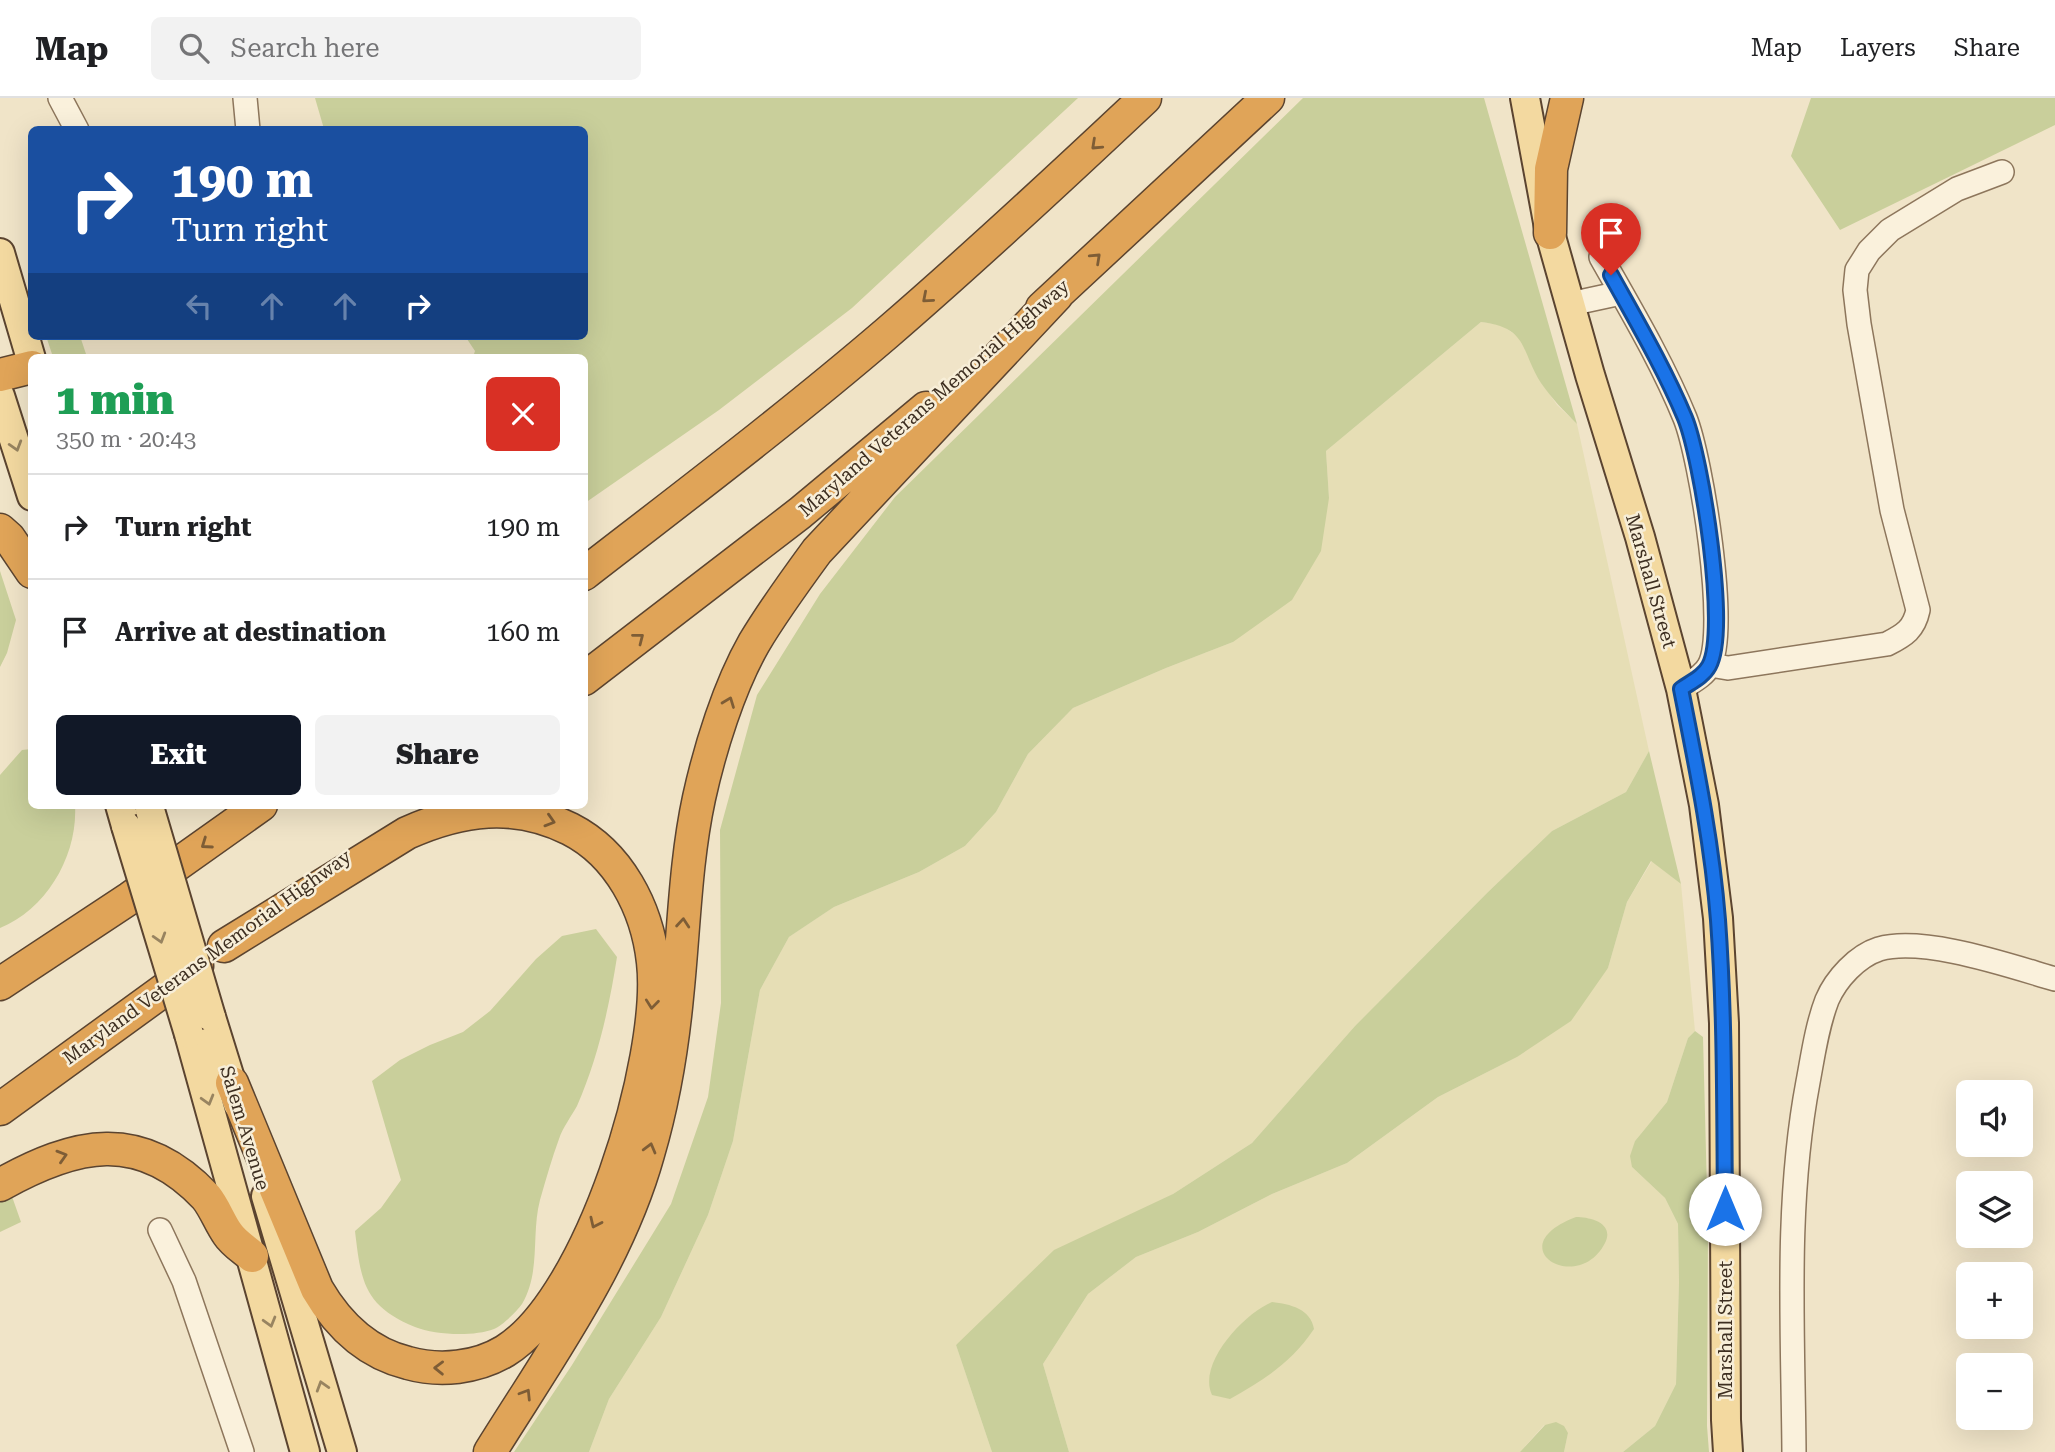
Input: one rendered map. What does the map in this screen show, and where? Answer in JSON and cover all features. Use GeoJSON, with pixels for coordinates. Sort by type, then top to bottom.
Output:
{"type":"FeatureCollection","features":[{"type":"Feature","properties":{"kind":"highway"},"geometry":{"type":"LineString","coordinates":[[588,571],[753,444],[886,333],[1005,230],[1145,98]]}},
{"type":"Feature","properties":{"kind":"highway","name":"Maryland Veterans Memorial Highway"},"geometry":{"type":"LineString","coordinates":[[588,676],[800,513],[942,396],[1057,295],[1268,98]]}},
{"type":"Feature","properties":{"kind":"highway"},"geometry":{"type":"LineString","coordinates":[[1550,233],[1551,169],[1567,98]]}},
{"type":"Feature","properties":{"kind":"highway"},"geometry":{"type":"LineString","coordinates":[[490,1452],[596,1278],[624,1219],[648,1156],[661,1105],[670,1051],[691,846],[699,797],[712,749],[753,645],[817,551],[1057,295]]}},
{"type":"Feature","properties":{"kind":"highway"},"geometry":{"type":"LineString","coordinates":[[0,375],[28,365]]}},
{"type":"Feature","properties":{"kind":"highway"},"geometry":{"type":"LineString","coordinates":[[588,547],[753,444]]}},
{"type":"Feature","properties":{"kind":"highway"},"geometry":{"type":"LineString","coordinates":[[0,530],[9,538],[28,566]]}},
{"type":"Feature","properties":{"kind":"highway"},"geometry":{"type":"LineString","coordinates":[[0,984],[130,898],[255,809]]}},
{"type":"Feature","properties":{"kind":"highway","name":"Maryland Veterans Memorial Highway"},"geometry":{"type":"LineString","coordinates":[[0,1109],[409,809]]}},
{"type":"Feature","properties":{"kind":"highway"},"geometry":{"type":"LineString","coordinates":[[224,946],[407,833],[436,820],[464,813],[494,811],[528,815],[558,823],[586,837],[610,859],[640,905],[653,964],[653,996],[648,1037],[636,1101],[625,1146],[602,1208],[575,1266],[547,1312],[528,1333],[505,1351],[477,1363],[452,1368],[423,1367],[396,1360],[375,1351],[332,1314],[317,1289],[232,1083]]}},
{"type":"Feature","properties":{"kind":"highway"},"geometry":{"type":"LineString","coordinates":[[0,965],[130,898]]}},
{"type":"Feature","properties":{"kind":"highway"},"geometry":{"type":"LineString","coordinates":[[0,1185],[32,1167],[85,1150],[110,1149],[136,1153],[160,1162],[187,1180],[208,1199],[230,1237],[252,1256]]}},
{"type":"Feature","properties":{"kind":"main road","name":"Marshall Street"},"geometry":{"type":"LineString","coordinates":[[1525,98],[1550,233],[1640,537],[1681,689],[1704,805],[1718,918],[1724,1023],[1728,1452]]}},
{"type":"Feature","properties":{"kind":"main road"},"geometry":{"type":"LineString","coordinates":[[0,253],[29,354]]}},
{"type":"Feature","properties":{"kind":"main road"},"geometry":{"type":"LineString","coordinates":[[0,396],[28,484]]}},
{"type":"Feature","properties":{"kind":"main road","name":"Salem Avenue"},"geometry":{"type":"LineString","coordinates":[[149,809],[252,1256],[306,1452]]}},
{"type":"Feature","properties":{"kind":"main road","name":"Salem Avenue"},"geometry":{"type":"LineString","coordinates":[[123,816],[200,1026],[232,1083],[342,1452]]}},
{"type":"Feature","properties":{"kind":"street"},"geometry":{"type":"LineString","coordinates":[[60,98],[74,126]]}},
{"type":"Feature","properties":{"kind":"street"},"geometry":{"type":"LineString","coordinates":[[245,98],[248,126]]}},
{"type":"Feature","properties":{"kind":"street"},"geometry":{"type":"LineString","coordinates":[[1710,665],[1728,668],[1888,644],[1906,634],[1915,624],[1918,610],[1892,510],[1859,324],[1855,290],[1857,270],[1869,251],[1890,230],[1956,189],[2001,172]]}},
{"type":"Feature","properties":{"kind":"street"},"geometry":{"type":"LineString","coordinates":[[1601,257],[1654,351],[1686,420],[1702,482],[1713,569],[1715,647],[1710,665],[1700,677],[1681,689]]}},
{"type":"Feature","properties":{"kind":"street"},"geometry":{"type":"LineString","coordinates":[[1570,304],[1621,293]]}},
{"type":"Feature","properties":{"kind":"street"},"geometry":{"type":"LineString","coordinates":[[1794,1452],[1793,1204],[1805,1095],[1815,1042],[1828,998],[1841,978],[1858,960],[1879,949],[1913,946],[2008,965],[2055,979]]}},
{"type":"Feature","properties":{"kind":"street"},"geometry":{"type":"LineString","coordinates":[[160,1230],[184,1281],[242,1452]]}},
{"type":"Feature","properties":{"kind":"shaded area"},"geometry":{"type":"Polygon","coordinates":[[[1481,322],[1501,325],[1520,338],[1540,380],[1557,405],[1577,424],[1649,751],[1626,792],[1552,831],[1355,1026],[1252,1143],[1173,1194],[956,1345],[992,1452],[589,1452],[609,1399],[661,1317],[708,1215],[733,1141],[760,990],[789,937],[834,907],[919,872],[965,846],[996,812],[1028,754],[1073,708],[1233,642],[1329,498],[1326,451],[1481,322]]]}},
{"type":"Feature","properties":{"kind":"shaded area"},"geometry":{"type":"Polygon","coordinates":[[[1652,861],[1681,884],[1695,1031],[1688,1038],[1667,1102],[1635,1141],[1632,1167],[1665,1198],[1678,1224],[1676,1384],[1655,1426],[1623,1452],[1564,1452],[1568,1433],[1544,1425],[1520,1452],[1069,1452],[1043,1364],[1088,1294],[1136,1257],[1198,1232],[1272,1194],[1347,1163],[1438,1097],[1517,1057],[1608,968],[1627,902],[1652,861]]]}},
{"type":"Feature","properties":{"kind":"green space"},"geometry":{"type":"Polygon","coordinates":[[[315,98],[1078,98],[852,308],[719,410],[588,501],[588,354],[474,354],[475,351],[468,340],[588,340],[588,126],[323,126],[315,98]]]}},
{"type":"Feature","properties":{"kind":"green space"},"geometry":{"type":"Polygon","coordinates":[[[1303,98],[1484,98],[1577,424],[1541,383],[1516,335],[1508,329],[1481,322],[1326,451],[1329,498],[1321,551],[1292,600],[1233,642],[1073,708],[1028,754],[996,812],[965,846],[919,872],[834,907],[789,937],[760,990],[733,1141],[708,1215],[661,1317],[609,1399],[589,1452],[514,1452],[572,1365],[671,1204],[708,1097],[721,1003],[720,830],[757,695],[820,594],[895,497],[1303,98]]]}},
{"type":"Feature","properties":{"kind":"green space"},"geometry":{"type":"Polygon","coordinates":[[[1811,98],[2055,98],[2055,125],[1840,230],[1791,156],[1811,98]]]}},
{"type":"Feature","properties":{"kind":"green space"},"geometry":{"type":"Polygon","coordinates":[[[47,340],[81,340],[86,354],[52,354],[47,340]]]}},
{"type":"Feature","properties":{"kind":"green space"},"geometry":{"type":"Polygon","coordinates":[[[0,571],[16,620],[7,653],[0,667],[0,571]]]}},
{"type":"Feature","properties":{"kind":"green space"},"geometry":{"type":"Polygon","coordinates":[[[28,749],[28,809],[75,809],[75,824],[65,861],[45,894],[32,908],[0,928],[0,775],[22,750],[28,749]]]}},
{"type":"Feature","properties":{"kind":"green space"},"geometry":{"type":"Polygon","coordinates":[[[1649,751],[1681,884],[1651,861],[1627,902],[1608,968],[1571,1021],[1517,1057],[1438,1097],[1347,1163],[1272,1194],[1198,1232],[1136,1257],[1088,1294],[1043,1364],[1069,1452],[992,1452],[956,1345],[1054,1250],[1173,1194],[1252,1143],[1355,1026],[1552,831],[1626,792],[1649,751]]]}},
{"type":"Feature","properties":{"kind":"green space"},"geometry":{"type":"Polygon","coordinates":[[[596,929],[617,957],[610,995],[591,1070],[551,1161],[537,1213],[532,1279],[522,1304],[509,1318],[485,1332],[433,1332],[398,1319],[375,1301],[368,1290],[360,1265],[355,1231],[381,1208],[401,1180],[372,1081],[400,1060],[463,1032],[490,1011],[536,959],[562,936],[596,929]]]}},
{"type":"Feature","properties":{"kind":"green space"},"geometry":{"type":"Polygon","coordinates":[[[1695,1031],[1703,1037],[1708,1230],[1709,1452],[1623,1452],[1655,1426],[1676,1384],[1679,1282],[1678,1224],[1665,1198],[1632,1167],[1630,1156],[1635,1141],[1667,1102],[1688,1038],[1695,1031]]]}},
{"type":"Feature","properties":{"kind":"green space"},"geometry":{"type":"Polygon","coordinates":[[[9,1188],[21,1222],[0,1232],[0,1193],[9,1188]]]}},
{"type":"Feature","properties":{"kind":"green space"},"geometry":{"type":"Polygon","coordinates":[[[1576,1217],[1600,1223],[1607,1230],[1607,1236],[1593,1258],[1578,1266],[1563,1266],[1551,1261],[1543,1252],[1543,1241],[1553,1229],[1576,1217]]]}},
{"type":"Feature","properties":{"kind":"green space"},"geometry":{"type":"Polygon","coordinates":[[[1272,1302],[1286,1304],[1304,1312],[1314,1329],[1287,1361],[1255,1384],[1230,1399],[1212,1395],[1209,1382],[1217,1354],[1237,1328],[1272,1302]]]}},
{"type":"Feature","properties":{"kind":"green space"},"geometry":{"type":"Polygon","coordinates":[[[1556,1422],[1564,1426],[1568,1433],[1564,1452],[1520,1452],[1545,1425],[1556,1422]]]}},
{"type":"Feature","properties":{"kind":"route"},"geometry":{"type":"LineString","coordinates":[[1611,275],[1654,351],[1686,420],[1702,482],[1713,569],[1715,647],[1710,665],[1700,677],[1681,689],[1704,805],[1718,918],[1724,1023],[1725,1209]]}}]}
